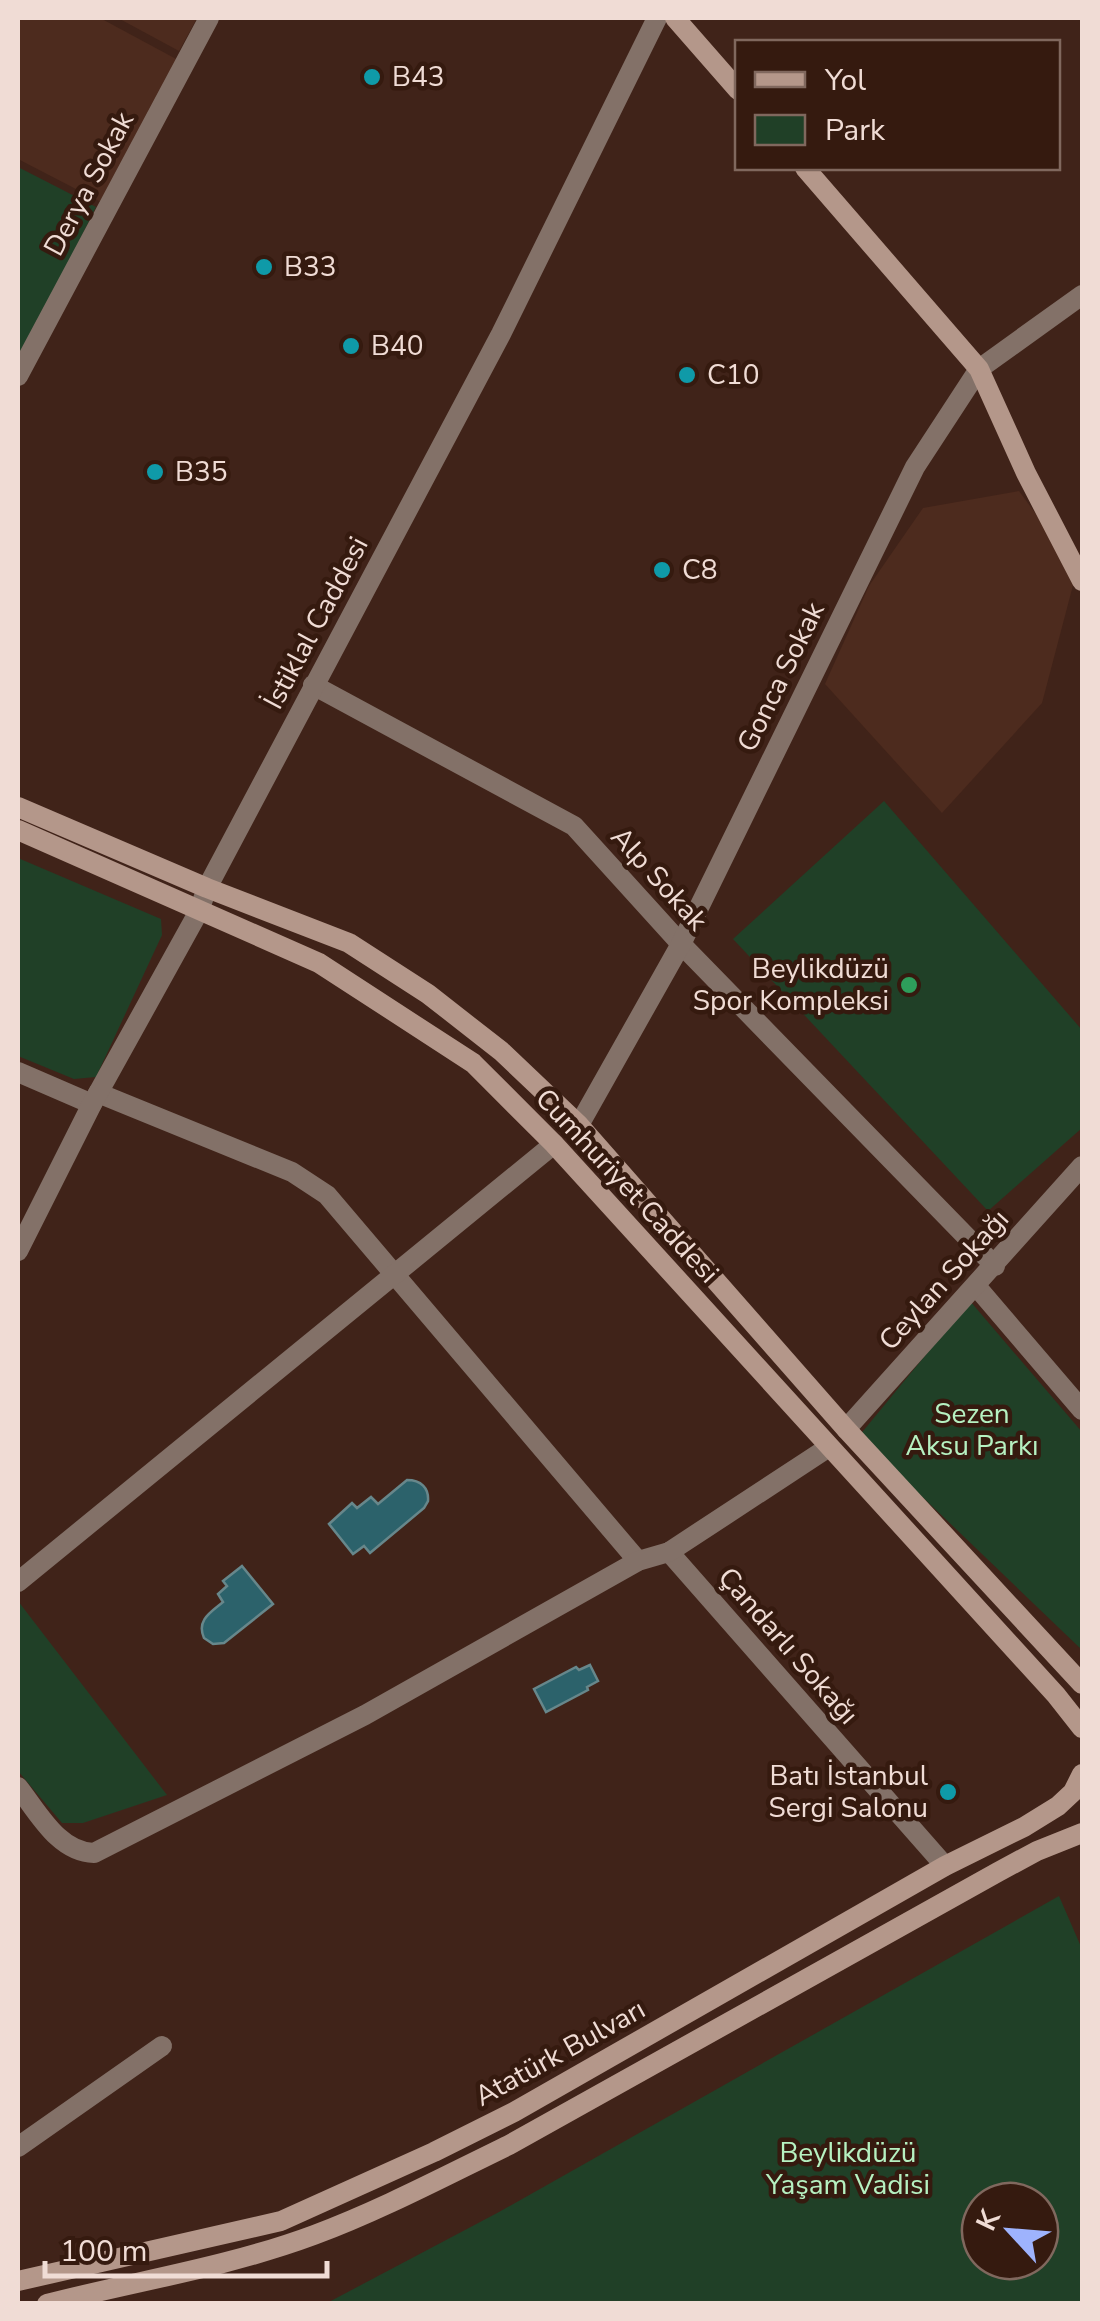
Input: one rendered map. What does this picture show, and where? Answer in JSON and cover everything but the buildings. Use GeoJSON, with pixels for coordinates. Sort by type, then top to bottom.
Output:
{"type":"FeatureCollection","features":[{"type":"Feature","properties":{"kind":"main road"},"geometry":{"type":"LineString","coordinates":[[676,18],[735,87]]}},
{"type":"Feature","properties":{"kind":"main road"},"geometry":{"type":"LineString","coordinates":[[806,170],[979,369],[1082,581]]}},
{"type":"Feature","properties":{"kind":"main road","name":"Cumhuriyet Caddesi"},"geometry":{"type":"LineString","coordinates":[[18,806],[207,888],[349,943],[428,994],[501,1052],[579,1125],[846,1430],[1082,1684]]}},
{"type":"Feature","properties":{"kind":"main road","name":"Cumhuriyet Caddesi"},"geometry":{"type":"LineString","coordinates":[[18,830],[319,963],[473,1064],[554,1144],[1082,1728]]}},
{"type":"Feature","properties":{"kind":"main road"},"geometry":{"type":"LineString","coordinates":[[554,1144],[579,1125]]}},
{"type":"Feature","properties":{"kind":"main road"},"geometry":{"type":"LineString","coordinates":[[829,1447],[846,1430]]}},
{"type":"Feature","properties":{"kind":"main road","name":"Atatürk Bulvarı"},"geometry":{"type":"LineString","coordinates":[[18,2282],[281,2221],[514,2112],[1058,1806],[1073,1792],[1082,1774]]}},
{"type":"Feature","properties":{"kind":"main road"},"geometry":{"type":"LineString","coordinates":[[47,2304],[172,2276],[313,2236],[431,2183],[509,2146],[1011,1865],[1077,1838]]}},
{"type":"Feature","properties":{"kind":"street","name":"Derya Sokak"},"geometry":{"type":"LineString","coordinates":[[18,376],[209,18]]}},
{"type":"Feature","properties":{"kind":"street","name":"İstiklal Caddesi"},"geometry":{"type":"LineString","coordinates":[[18,1251],[95,1098],[200,911],[207,888],[312,686],[501,334],[657,18]]}},
{"type":"Feature","properties":{"kind":"street","name":"Gonca Sokak"},"geometry":{"type":"LineString","coordinates":[[579,1125],[681,944],[915,467],[979,369],[1082,295]]}},
{"type":"Feature","properties":{"kind":"street","name":"Alp Sokak"},"geometry":{"type":"LineString","coordinates":[[312,686],[574,826],[681,944],[995,1266]]}},
{"type":"Feature","properties":{"kind":"street"},"geometry":{"type":"LineString","coordinates":[[18,1072],[292,1172],[328,1195],[638,1561]]}},
{"type":"Feature","properties":{"kind":"street"},"geometry":{"type":"LineString","coordinates":[[18,1582],[554,1144]]}},
{"type":"Feature","properties":{"kind":"street","name":"Ceylan Sokağı"},"geometry":{"type":"LineString","coordinates":[[846,1430],[1082,1166]]}},
{"type":"Feature","properties":{"kind":"street"},"geometry":{"type":"LineString","coordinates":[[976,1286],[1082,1410]]}},
{"type":"Feature","properties":{"kind":"street"},"geometry":{"type":"LineString","coordinates":[[18,1787],[66,1846],[94,1853],[365,1715],[638,1561],[668,1552],[829,1447]]}},
{"type":"Feature","properties":{"kind":"street","name":"Çandarlı Sokağı"},"geometry":{"type":"LineString","coordinates":[[668,1552],[946,1866]]}},
{"type":"Feature","properties":{"kind":"street"},"geometry":{"type":"LineString","coordinates":[[18,2147],[162,2046]]}},
{"type":"Feature","properties":{"kind":"shaded area"},"geometry":{"type":"Polygon","coordinates":[[[18,18],[100,18],[178,60],[103,203],[18,159],[18,18]]]}},
{"type":"Feature","properties":{"kind":"shaded area"},"geometry":{"type":"Polygon","coordinates":[[[118,18],[197,18],[179,51],[118,18]]]}},
{"type":"Feature","properties":{"kind":"shaded area"},"geometry":{"type":"Polygon","coordinates":[[[1019,491],[1077,570],[1042,703],[942,813],[825,684],[869,586],[923,508],[1019,491]]]}},
{"type":"Feature","properties":{"kind":"green space"},"geometry":{"type":"Polygon","coordinates":[[[18,167],[96,207],[18,364],[18,167]]]}},
{"type":"Feature","properties":{"kind":"green space","name":"Beylikdüzü Spor Kompleksi"},"geometry":{"type":"Polygon","coordinates":[[[884,801],[1082,1030],[1082,1128],[988,1211],[733,939],[884,801]]]}},
{"type":"Feature","properties":{"kind":"green space"},"geometry":{"type":"Polygon","coordinates":[[[18,858],[161,919],[162,935],[96,1077],[74,1079],[18,1056],[18,858]]]}},
{"type":"Feature","properties":{"kind":"green space","name":"Sezen Aksu Parkı"},"geometry":{"type":"Polygon","coordinates":[[[970,1301],[1082,1432],[1082,1650],[859,1436],[970,1301]]]}},
{"type":"Feature","properties":{"kind":"green space"},"geometry":{"type":"Polygon","coordinates":[[[18,1601],[167,1795],[83,1823],[62,1823],[18,1771],[18,1601]]]}},
{"type":"Feature","properties":{"kind":"green space","name":"Beylikdüzü Yaşam Vadisi"},"geometry":{"type":"Polygon","coordinates":[[[1059,1896],[1082,1949],[1082,2303],[327,2303],[499,2212],[1059,1896]]]}},
{"type":"Feature","properties":{"kind":"water"},"geometry":{"type":"Polygon","coordinates":[[[407,1480],[420,1483],[425,1489],[428,1501],[424,1508],[370,1553],[364,1546],[353,1554],[329,1524],[352,1503],[357,1508],[371,1497],[378,1504],[407,1480]]]}},
{"type":"Feature","properties":{"kind":"water"},"geometry":{"type":"Polygon","coordinates":[[[242,1566],[273,1604],[224,1643],[213,1644],[204,1638],[203,1621],[223,1602],[218,1594],[227,1586],[223,1581],[242,1566]]]}},
{"type":"Feature","properties":{"kind":"water"},"geometry":{"type":"Polygon","coordinates":[[[590,1665],[598,1681],[546,1712],[534,1689],[576,1667],[579,1670],[590,1665]]]}},
{"type":"Feature","properties":{"kind":"place","name":"B43"},"geometry":{"type":"Point","coordinates":[372,77]}},
{"type":"Feature","properties":{"kind":"place","name":"B33"},"geometry":{"type":"Point","coordinates":[264,267]}},
{"type":"Feature","properties":{"kind":"place","name":"B40"},"geometry":{"type":"Point","coordinates":[351,346]}},
{"type":"Feature","properties":{"kind":"place","name":"C10"},"geometry":{"type":"Point","coordinates":[687,375]}},
{"type":"Feature","properties":{"kind":"place","name":"B35"},"geometry":{"type":"Point","coordinates":[155,472]}},
{"type":"Feature","properties":{"kind":"place","name":"C8"},"geometry":{"type":"Point","coordinates":[662,570]}},
{"type":"Feature","properties":{"kind":"place","name":"Beylikdüzü Spor Kompleksi"},"geometry":{"type":"Point","coordinates":[909,985]}},
{"type":"Feature","properties":{"kind":"place","name":"Batı İstanbul Sergi Salonu"},"geometry":{"type":"Point","coordinates":[948,1792]}}]}
